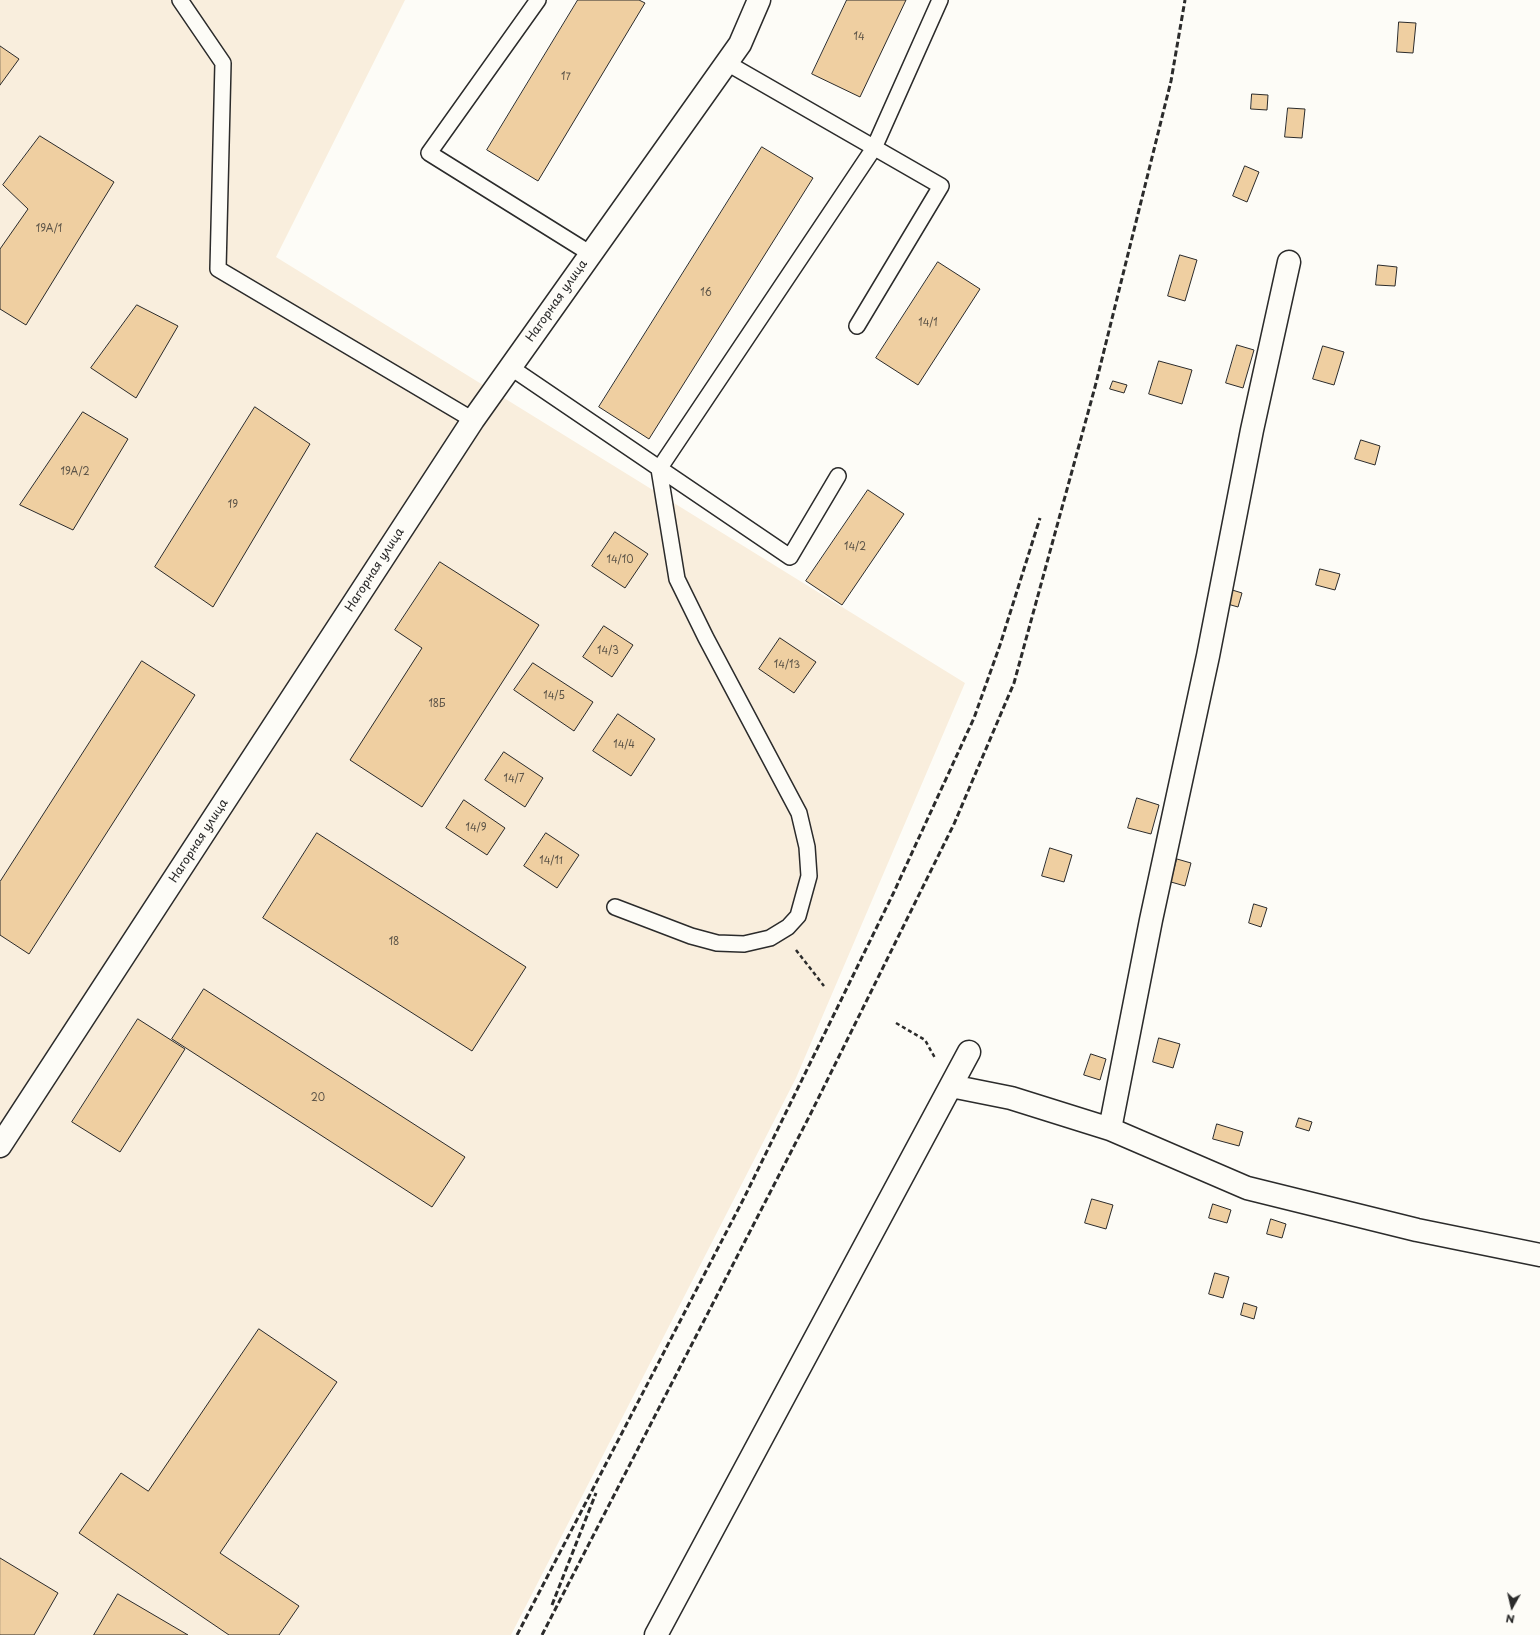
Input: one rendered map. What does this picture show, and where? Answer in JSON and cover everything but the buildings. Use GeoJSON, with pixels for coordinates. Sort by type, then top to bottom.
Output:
{"type":"FeatureCollection","features":[{"type":"Feature","properties":{"kind":"street","name":"Нагорная улица"},"geometry":{"type":"LineString","coordinates":[[0,1146],[473,420],[740,44],[759,0]]}},
{"type":"Feature","properties":{"kind":"street"},"geometry":{"type":"LineString","coordinates":[[1110,1129],[1151,920],[1208,656],[1252,430],[1289,262]]}},
{"type":"Feature","properties":{"kind":"street"},"geometry":{"type":"LineString","coordinates":[[656,1635],[969,1052]]}},
{"type":"Feature","properties":{"kind":"street"},"geometry":{"type":"LineString","coordinates":[[951,1086],[1011,1098],[1110,1129],[1247,1188],[1417,1230],[1540,1254]]}},
{"type":"Feature","properties":{"kind":"lane"},"geometry":{"type":"LineString","coordinates":[[180,0],[223,63],[218,269],[473,420]]}},
{"type":"Feature","properties":{"kind":"lane"},"geometry":{"type":"LineString","coordinates":[[538,0],[429,153],[591,254]]}},
{"type":"Feature","properties":{"kind":"lane"},"geometry":{"type":"LineString","coordinates":[[615,907],[692,936],[717,943],[744,944],[770,938],[788,928],[798,916],[809,876],[807,847],[799,813],[706,638],[677,579],[659,469],[874,148],[940,0]]}},
{"type":"Feature","properties":{"kind":"lane"},"geometry":{"type":"LineString","coordinates":[[727,63],[941,186],[857,326]]}},
{"type":"Feature","properties":{"kind":"lane"},"geometry":{"type":"LineString","coordinates":[[510,367],[790,557],[838,476]]}},
{"type":"Feature","properties":{"kind":"path"},"geometry":{"type":"LineString","coordinates":[[782,931],[824,986]]}},
{"type":"Feature","properties":{"kind":"path"},"geometry":{"type":"LineString","coordinates":[[896,1023],[925,1040],[951,1086]]}},
{"type":"Feature","properties":{"kind":"shaded area"},"geometry":{"type":"Polygon","coordinates":[[[0,0],[405,0],[276,257],[965,683],[796,1078],[511,1635],[0,1635],[0,0]]]}},
{"type":"Feature","properties":{"kind":"railway"},"geometry":{"type":"LineString","coordinates":[[542,1635],[810,1115],[954,824],[1014,683],[1095,387],[1171,81],[1185,0]]}},
{"type":"Feature","properties":{"kind":"railway"},"geometry":{"type":"LineString","coordinates":[[517,1635],[744,1198],[893,894],[974,718],[1000,645],[1040,518]]}},
{"type":"Feature","properties":{"kind":"railway"},"geometry":{"type":"LineString","coordinates":[[552,1605],[596,1493]]}}]}
